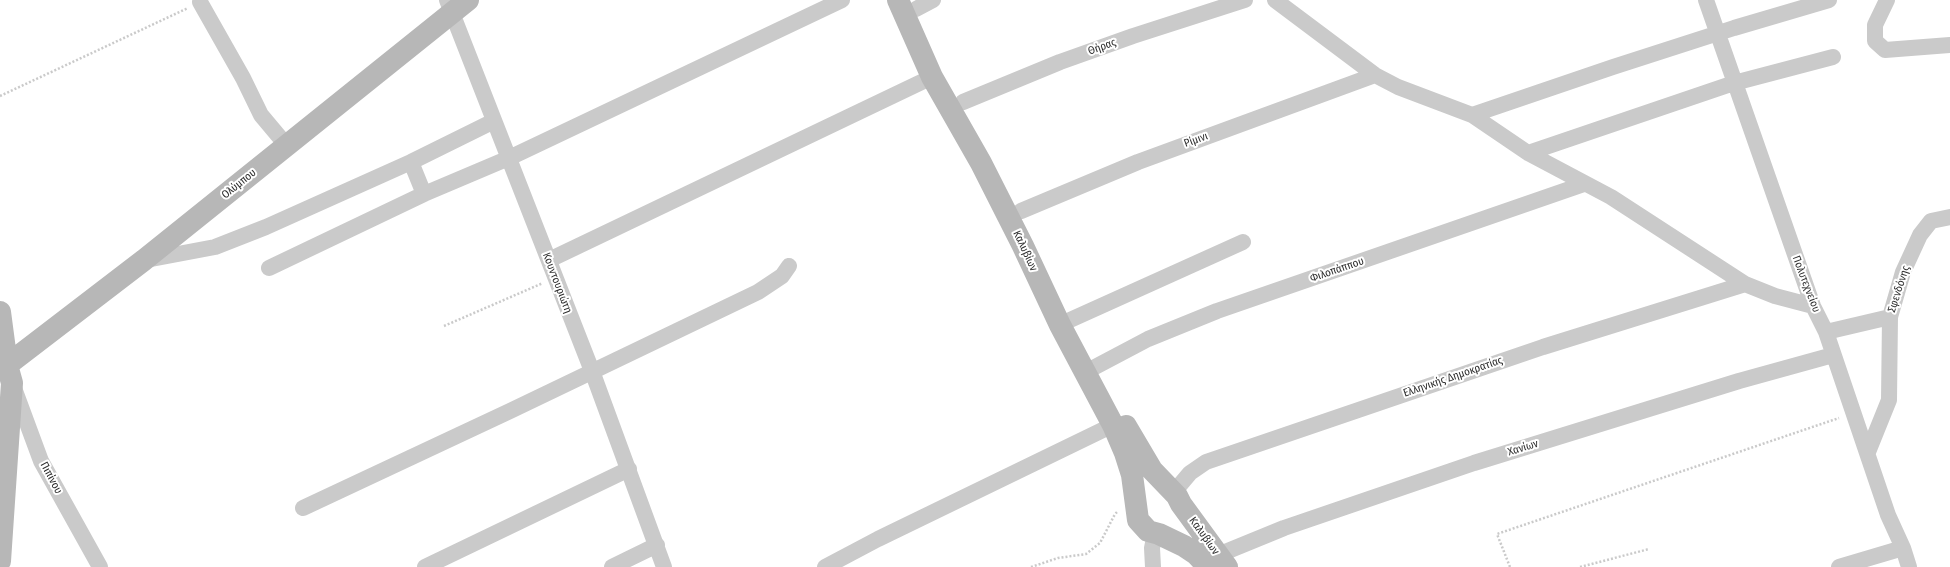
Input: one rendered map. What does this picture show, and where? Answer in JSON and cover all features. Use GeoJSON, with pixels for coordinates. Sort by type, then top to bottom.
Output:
{"type":"FeatureCollection","features":[{"type":"Feature","properties":{"kind":"main road","name":"Καλυβίων"},"geometry":{"type":"LineString","coordinates":[[915,2],[929,40],[1021,211],[1070,320],[1130,433],[1148,464],[1175,496],[1218,563]]}},
{"type":"Feature","properties":{"kind":"main road","name":"Καλυβίων"},"geometry":{"type":"LineString","coordinates":[[915,2],[932,77],[981,163],[1023,246],[1060,325],[1113,425],[1125,453],[1132,476],[1136,510],[1142,526],[1184,546],[1196,554],[1218,563]]}},
{"type":"Feature","properties":{"kind":"main road","name":"Ολύμπου"},"geometry":{"type":"LineString","coordinates":[[6,372],[287,146],[456,4]]}},
{"type":"Feature","properties":{"kind":"main road"},"geometry":{"type":"LineString","coordinates":[[0,312],[6,372],[0,561]]}},
{"type":"Feature","properties":{"kind":"main road"},"geometry":{"type":"LineString","coordinates":[[1136,510],[1139,499],[1149,490],[1163,488],[1175,496]]}},
{"type":"Feature","properties":{"kind":"main road","name":"Καλυβίων"},"geometry":{"type":"LineString","coordinates":[[1157,533],[1166,533],[1178,525],[1182,511],[1175,496]]}},
{"type":"Feature","properties":{"kind":"street"},"geometry":{"type":"LineString","coordinates":[[269,268],[424,194],[509,158],[842,0]]}},
{"type":"Feature","properties":{"kind":"street","name":"Θήρας"},"geometry":{"type":"LineString","coordinates":[[963,102],[1060,62],[1133,36],[1245,0]]}},
{"type":"Feature","properties":{"kind":"street"},"geometry":{"type":"LineString","coordinates":[[1275,0],[1375,75],[1398,87],[1472,115],[1528,153],[1611,197],[1745,284],[1775,296],[1812,306]]}},
{"type":"Feature","properties":{"kind":"street","name":"Πολυτεχνείου"},"geometry":{"type":"LineString","coordinates":[[1706,0],[1812,306],[1826,332],[1852,414],[1868,452],[1888,515],[1903,548],[1909,567]]}},
{"type":"Feature","properties":{"kind":"street"},"geometry":{"type":"LineString","coordinates":[[1472,115],[1717,34],[1829,0]]}},
{"type":"Feature","properties":{"kind":"street"},"geometry":{"type":"LineString","coordinates":[[1888,0],[1876,25],[1875,41],[1885,50],[1950,45]]}},
{"type":"Feature","properties":{"kind":"street"},"geometry":{"type":"LineString","coordinates":[[200,2],[244,78],[261,115],[287,146]]}},
{"type":"Feature","properties":{"kind":"street","name":"Κουντουριώτη"},"geometry":{"type":"LineString","coordinates":[[456,4],[494,121],[592,371],[664,567]]}},
{"type":"Feature","properties":{"kind":"street"},"geometry":{"type":"LineString","coordinates":[[1528,153],[1734,83],[1833,57]]}},
{"type":"Feature","properties":{"kind":"street","name":"Ρίμινι"},"geometry":{"type":"LineString","coordinates":[[1021,211],[1138,162],[1375,75]]}},
{"type":"Feature","properties":{"kind":"street"},"geometry":{"type":"LineString","coordinates":[[549,260],[932,77]]}},
{"type":"Feature","properties":{"kind":"street"},"geometry":{"type":"LineString","coordinates":[[144,260],[215,247],[266,227],[411,162],[494,121]]}},
{"type":"Feature","properties":{"kind":"street"},"geometry":{"type":"LineString","coordinates":[[411,162],[424,194]]}},
{"type":"Feature","properties":{"kind":"street","name":"Φιλοπάππου"},"geometry":{"type":"LineString","coordinates":[[1095,367],[1148,339],[1217,311],[1584,184]]}},
{"type":"Feature","properties":{"kind":"street","name":"Σφενδόνης"},"geometry":{"type":"LineString","coordinates":[[1826,332],[1890,317],[1903,272],[1920,235],[1931,221],[1950,217]]}},
{"type":"Feature","properties":{"kind":"street"},"geometry":{"type":"LineString","coordinates":[[1070,320],[1244,242]]}},
{"type":"Feature","properties":{"kind":"street"},"geometry":{"type":"LineString","coordinates":[[303,508],[510,412],[758,292],[782,276],[789,266]]}},
{"type":"Feature","properties":{"kind":"street","name":"Ελληνικής Δημοκρατίας"},"geometry":{"type":"LineString","coordinates":[[1175,496],[1190,473],[1206,462],[1543,346],[1745,284]]}},
{"type":"Feature","properties":{"kind":"street"},"geometry":{"type":"LineString","coordinates":[[1868,452],[1889,400],[1890,317]]}},
{"type":"Feature","properties":{"kind":"street","name":"Χανίων"},"geometry":{"type":"LineString","coordinates":[[1218,563],[1284,528],[1474,463],[1739,381],[1833,355]]}},
{"type":"Feature","properties":{"kind":"street","name":"Πιπίνου"},"geometry":{"type":"LineString","coordinates":[[6,372],[41,461],[100,567]]}},
{"type":"Feature","properties":{"kind":"street"},"geometry":{"type":"LineString","coordinates":[[825,567],[1113,425]]}},
{"type":"Feature","properties":{"kind":"street"},"geometry":{"type":"LineString","coordinates":[[425,567],[629,469]]}},
{"type":"Feature","properties":{"kind":"street"},"geometry":{"type":"LineString","coordinates":[[1153,567],[1152,548],[1157,533]]}},
{"type":"Feature","properties":{"kind":"street"},"geometry":{"type":"LineString","coordinates":[[612,567],[657,545]]}},
{"type":"Feature","properties":{"kind":"street"},"geometry":{"type":"LineString","coordinates":[[1839,567],[1903,548]]}},
{"type":"Feature","properties":{"kind":"path"},"geometry":{"type":"LineString","coordinates":[[0,96],[200,2]]}},
{"type":"Feature","properties":{"kind":"path"},"geometry":{"type":"LineString","coordinates":[[444,326],[555,278]]}},
{"type":"Feature","properties":{"kind":"path"},"geometry":{"type":"LineString","coordinates":[[1510,567],[1496,534],[1852,414]]}},
{"type":"Feature","properties":{"kind":"path"},"geometry":{"type":"LineString","coordinates":[[1032,567],[1058,558],[1086,554],[1100,543],[1114,514],[1121,509],[1127,508],[1136,510]]}},
{"type":"Feature","properties":{"kind":"path"},"geometry":{"type":"LineString","coordinates":[[1580,567],[1649,549]]}}]}
